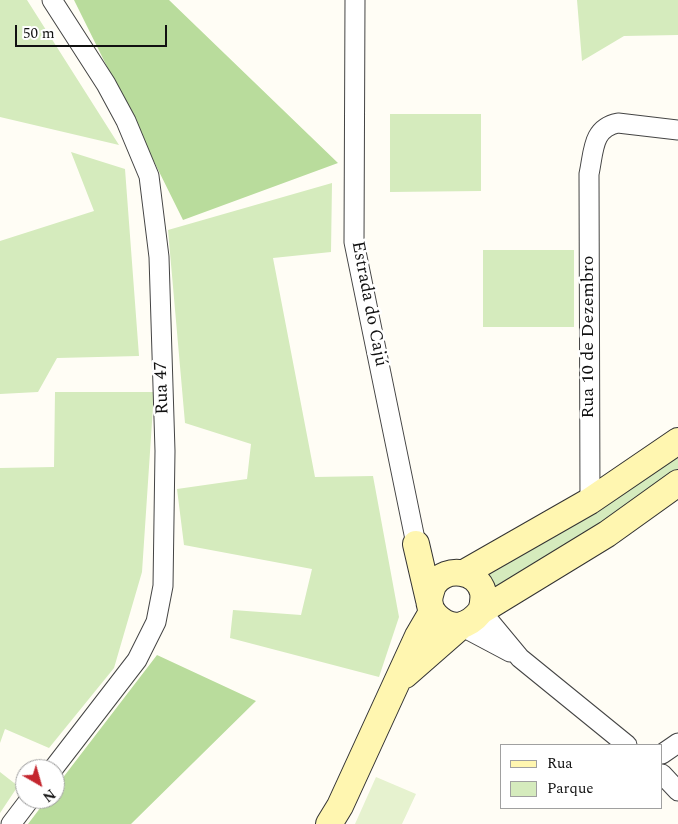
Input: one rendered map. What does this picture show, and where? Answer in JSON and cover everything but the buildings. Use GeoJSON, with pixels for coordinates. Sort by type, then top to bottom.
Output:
{"type":"FeatureCollection","features":[{"type":"Feature","properties":{"kind":"main road"},"geometry":{"type":"LineString","coordinates":[[329,824],[340,806],[399,680],[430,606],[434,584],[590,501],[678,440]]}},
{"type":"Feature","properties":{"kind":"main road"},"geometry":{"type":"LineString","coordinates":[[399,680],[471,619],[607,534],[678,483]]}},
{"type":"Feature","properties":{"kind":"main road"},"geometry":{"type":"LineString","coordinates":[[416,544],[455,574],[473,577],[483,592],[483,602],[471,619],[444,624],[430,606]]}},
{"type":"Feature","properties":{"kind":"main road","name":"Estrada do Cajú"},"geometry":{"type":"LineString","coordinates":[[416,544],[430,606]]}},
{"type":"Feature","properties":{"kind":"street","name":"Rua 47"},"geometry":{"type":"LineString","coordinates":[[52,0],[106,84],[126,121],[149,176],[159,257],[165,451],[163,586],[156,622],[137,660],[61,759]]}},
{"type":"Feature","properties":{"kind":"street","name":"Estrada do Cajú"},"geometry":{"type":"LineString","coordinates":[[355,0],[354,242],[416,544]]}},
{"type":"Feature","properties":{"kind":"street","name":"Rua 10 de Dezembro"},"geometry":{"type":"LineString","coordinates":[[590,501],[589,174],[596,138],[601,130],[609,124],[618,122],[678,130]]}},
{"type":"Feature","properties":{"kind":"street"},"geometry":{"type":"LineString","coordinates":[[471,619],[626,744]]}},
{"type":"Feature","properties":{"kind":"street"},"geometry":{"type":"LineString","coordinates":[[663,753],[678,743]]}},
{"type":"Feature","properties":{"kind":"street"},"geometry":{"type":"LineString","coordinates":[[663,775],[678,791]]}},
{"type":"Feature","properties":{"kind":"street"},"geometry":{"type":"LineString","coordinates":[[11,824],[22,809]]}},
{"type":"Feature","properties":{"kind":"green space"},"geometry":{"type":"Polygon","coordinates":[[[0,0],[27,0],[119,145],[0,117],[0,0]]]}},
{"type":"Feature","properties":{"kind":"green space"},"geometry":{"type":"Polygon","coordinates":[[[74,0],[169,0],[338,163],[183,220],[74,0]]]}},
{"type":"Feature","properties":{"kind":"green space"},"geometry":{"type":"Polygon","coordinates":[[[577,0],[678,0],[678,35],[624,36],[582,61],[577,0]]]}},
{"type":"Feature","properties":{"kind":"green space"},"geometry":{"type":"Polygon","coordinates":[[[390,114],[481,114],[481,191],[390,192],[390,114]]]}},
{"type":"Feature","properties":{"kind":"green space"},"geometry":{"type":"Polygon","coordinates":[[[71,152],[125,169],[139,356],[57,358],[38,392],[0,394],[0,241],[94,211],[71,152]]]}},
{"type":"Feature","properties":{"kind":"green space"},"geometry":{"type":"Polygon","coordinates":[[[332,183],[331,252],[273,258],[315,477],[373,476],[399,617],[379,677],[230,638],[233,610],[301,615],[312,569],[184,545],[177,489],[247,479],[251,444],[185,423],[168,230],[332,183]]]}},
{"type":"Feature","properties":{"kind":"green space"},"geometry":{"type":"Polygon","coordinates":[[[483,250],[574,250],[574,327],[483,327],[483,250]]]}},
{"type":"Feature","properties":{"kind":"green space"},"geometry":{"type":"Polygon","coordinates":[[[55,392],[154,392],[142,572],[114,668],[49,748],[5,729],[0,743],[0,468],[54,467],[55,392]]]}},
{"type":"Feature","properties":{"kind":"green space"},"geometry":{"type":"Polygon","coordinates":[[[678,446],[678,469],[498,593],[487,571],[678,446]]]}},
{"type":"Feature","properties":{"kind":"green space"},"geometry":{"type":"Polygon","coordinates":[[[157,655],[256,701],[131,824],[28,824],[39,809],[65,809],[65,775],[157,655]]]}},
{"type":"Feature","properties":{"kind":"green space"},"geometry":{"type":"Polygon","coordinates":[[[0,772],[15,784],[15,790],[0,813],[0,772]]]}},
{"type":"Feature","properties":{"kind":"green space"},"geometry":{"type":"Polygon","coordinates":[[[376,777],[416,794],[402,824],[355,824],[376,777]]]}}]}
